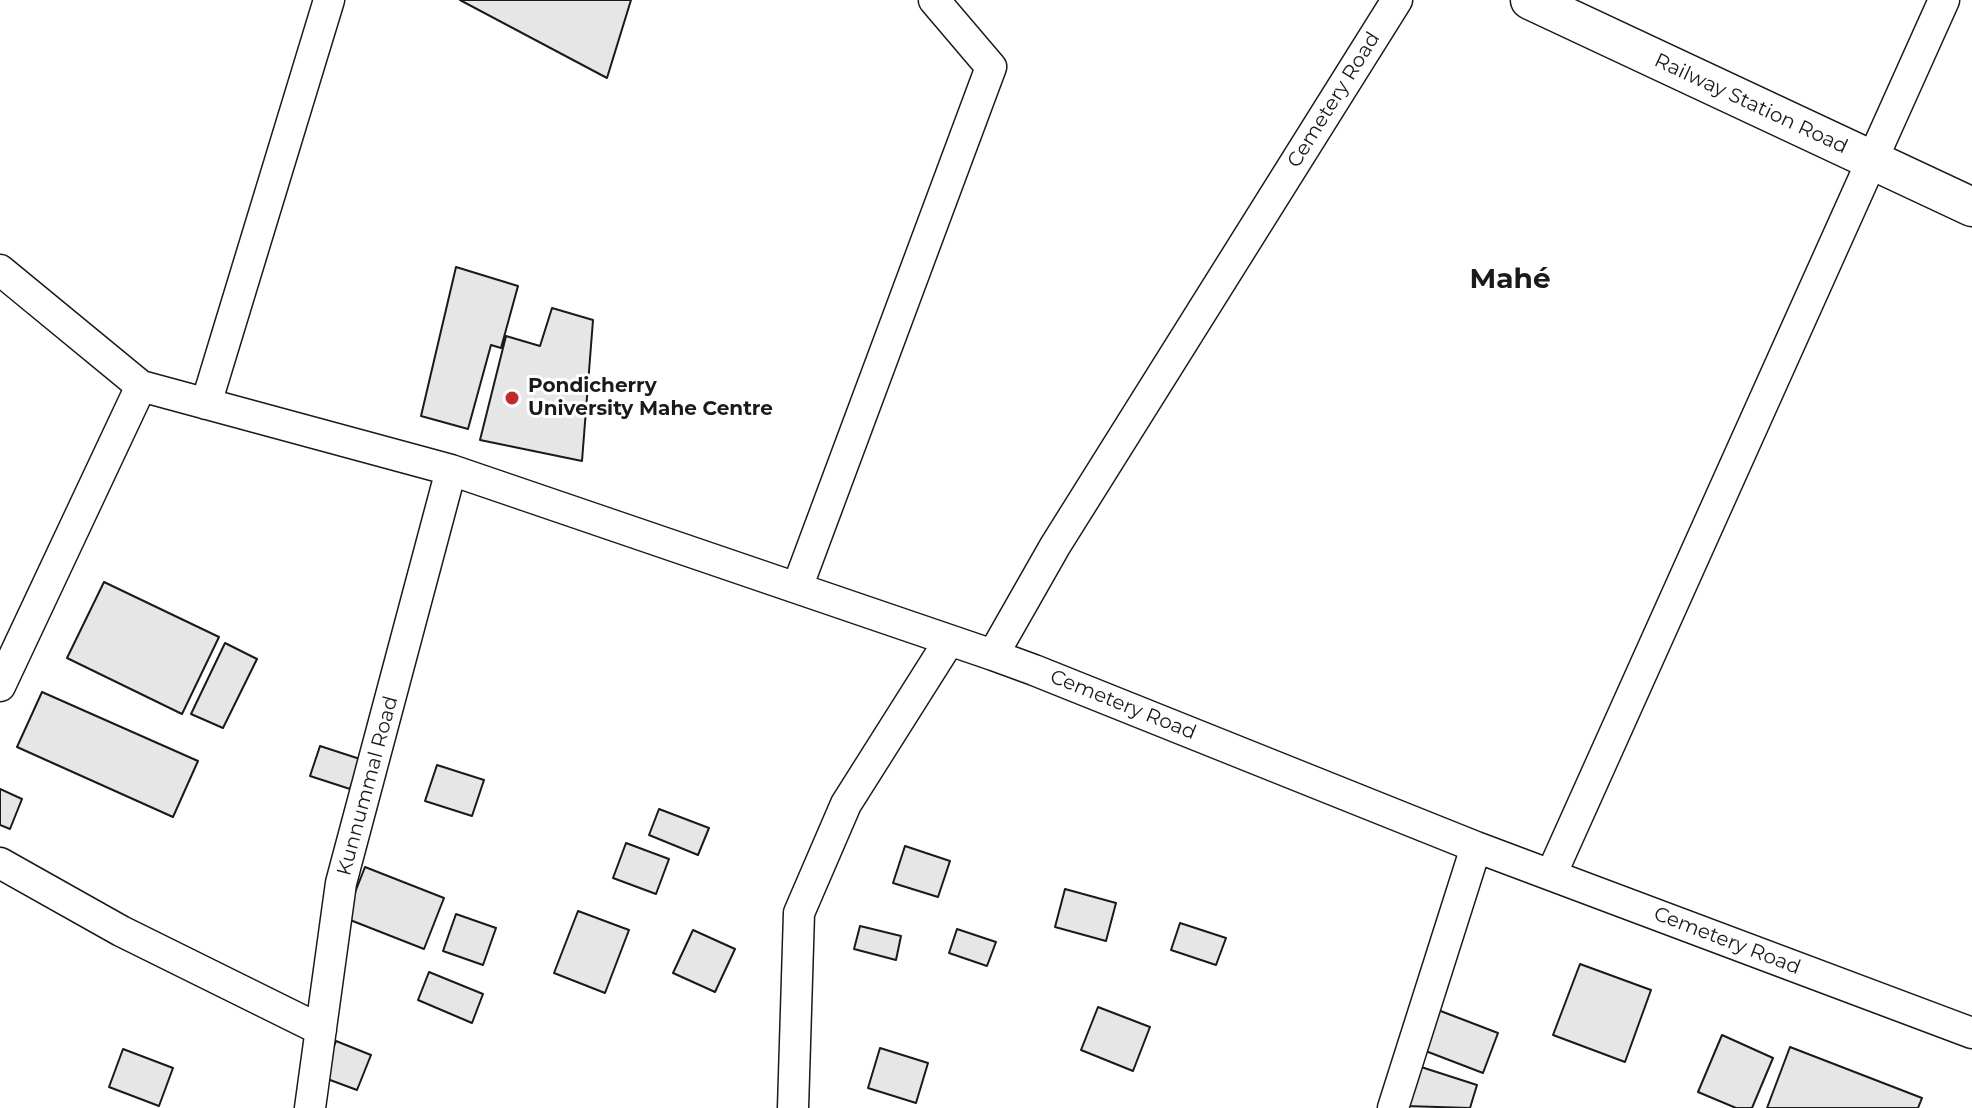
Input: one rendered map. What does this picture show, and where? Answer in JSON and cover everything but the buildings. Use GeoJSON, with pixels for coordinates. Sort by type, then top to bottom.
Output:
{"type":"FeatureCollection","features":[{"type":"Feature","properties":{"kind":"street"},"geometry":{"type":"LineString","coordinates":[[206,404],[329,0]]}},
{"type":"Feature","properties":{"kind":"street"},"geometry":{"type":"LineString","coordinates":[[797,588],[991,67],[934,0]]}},
{"type":"Feature","properties":{"kind":"street","name":"Cemetery Road"},"geometry":{"type":"LineString","coordinates":[[1397,0],[1063,533],[993,655],[1476,847],[1972,1033]]}},
{"type":"Feature","properties":{"kind":"street","name":"Railway Station Road"},"geometry":{"type":"LineString","coordinates":[[1530,0],[1972,207]]}},
{"type":"Feature","properties":{"kind":"street"},"geometry":{"type":"LineString","coordinates":[[1551,875],[1944,0]]}},
{"type":"Feature","properties":{"kind":"street"},"geometry":{"type":"LineString","coordinates":[[0,270],[141,386],[451,470],[993,655]]}},
{"type":"Feature","properties":{"kind":"street"},"geometry":{"type":"LineString","coordinates":[[0,686],[141,386]]}},
{"type":"Feature","properties":{"kind":"street","name":"Kunnummal Road"},"geometry":{"type":"LineString","coordinates":[[310,1108],[341,883],[451,470]]}},
{"type":"Feature","properties":{"kind":"street"},"geometry":{"type":"LineString","coordinates":[[793,1108],[799,913],[846,804],[949,641]]}},
{"type":"Feature","properties":{"kind":"street"},"geometry":{"type":"LineString","coordinates":[[1393,1108],[1476,847]]}},
{"type":"Feature","properties":{"kind":"street"},"geometry":{"type":"LineString","coordinates":[[0,863],[121,931],[321,1030]]}},
{"type":"Feature","properties":{"kind":"place","name":"Pondicherry University Mahe Centre"},"geometry":{"type":"Point","coordinates":[512,398]}},
{"type":"Feature","properties":{"kind":"district","name":"Mahé"},"geometry":{"type":"Point","coordinates":[1510,280]}}]}
